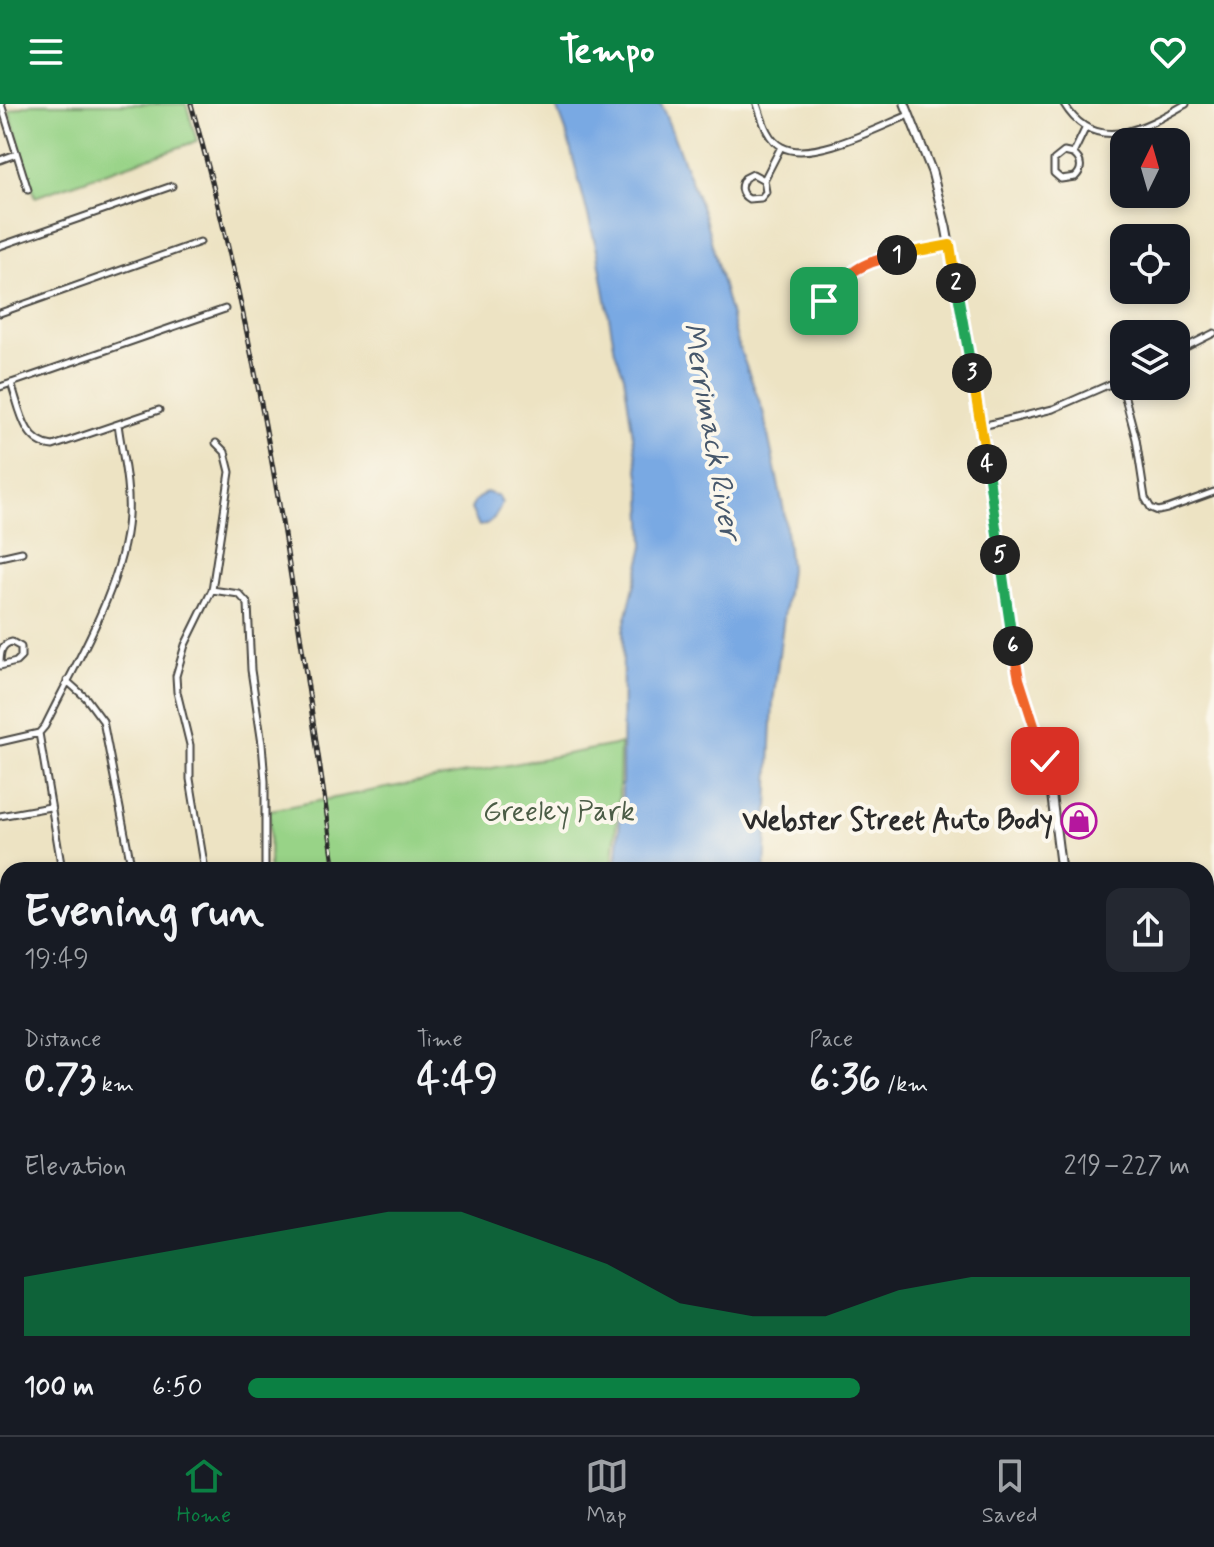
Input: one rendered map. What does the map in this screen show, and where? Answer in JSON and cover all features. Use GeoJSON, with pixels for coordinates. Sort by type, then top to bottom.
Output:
{"type":"FeatureCollection","features":[{"type":"Feature","properties":{"kind":"main road"},"geometry":{"type":"LineString","coordinates":[[905,104],[932,172],[950,245],[982,426],[1014,658],[1050,782],[1060,862]]}},
{"type":"Feature","properties":{"kind":"street"},"geometry":{"type":"LineString","coordinates":[[1,104],[28,190]]}},
{"type":"Feature","properties":{"kind":"street"},"geometry":{"type":"LineString","coordinates":[[757,104],[768,132],[781,147],[797,151],[821,148],[909,115]]}},
{"type":"Feature","properties":{"kind":"street"},"geometry":{"type":"LineString","coordinates":[[1064,104],[1086,127],[1118,134],[1133,132],[1186,104]]}},
{"type":"Feature","properties":{"kind":"street"},"geometry":{"type":"LineString","coordinates":[[1073,154],[1086,127]]}},
{"type":"Feature","properties":{"kind":"street"},"geometry":{"type":"LineString","coordinates":[[764,180],[757,175],[748,175],[741,186],[743,194],[753,200],[761,198],[767,188],[764,180],[781,147]]}},
{"type":"Feature","properties":{"kind":"street"},"geometry":{"type":"LineString","coordinates":[[1064,152],[1073,154],[1080,160],[1078,174],[1071,180],[1061,179],[1054,173],[1054,160],[1064,152]]}},
{"type":"Feature","properties":{"kind":"street"},"geometry":{"type":"LineString","coordinates":[[0,160],[16,154]]}},
{"type":"Feature","properties":{"kind":"street"},"geometry":{"type":"LineString","coordinates":[[0,246],[172,186]]}},
{"type":"Feature","properties":{"kind":"street"},"geometry":{"type":"LineString","coordinates":[[0,313],[200,242]]}},
{"type":"Feature","properties":{"kind":"street"},"geometry":{"type":"LineString","coordinates":[[828,302],[846,276],[864,265],[950,245]]}},
{"type":"Feature","properties":{"kind":"street"},"geometry":{"type":"LineString","coordinates":[[820,301],[828,302],[835,308],[836,317],[827,327],[818,326],[812,320],[811,309],[820,301]]}},
{"type":"Feature","properties":{"kind":"street"},"geometry":{"type":"LineString","coordinates":[[0,387],[225,309]]}},
{"type":"Feature","properties":{"kind":"street"},"geometry":{"type":"LineString","coordinates":[[1190,345],[1214,333]]}},
{"type":"Feature","properties":{"kind":"street"},"geometry":{"type":"LineString","coordinates":[[11,383],[30,437],[41,445],[53,446],[159,410]]}},
{"type":"Feature","properties":{"kind":"street"},"geometry":{"type":"LineString","coordinates":[[982,426],[1053,409],[1110,383]]}},
{"type":"Feature","properties":{"kind":"street"},"geometry":{"type":"LineString","coordinates":[[1127,400],[1145,498],[1153,510],[1167,509],[1214,492]]}},
{"type":"Feature","properties":{"kind":"street"},"geometry":{"type":"LineString","coordinates":[[0,742],[39,733],[45,726],[94,626],[124,541],[128,498],[118,424]]}},
{"type":"Feature","properties":{"kind":"street"},"geometry":{"type":"LineString","coordinates":[[204,862],[190,779],[190,745],[176,676],[185,645],[212,590],[230,472],[225,452],[216,443]]}},
{"type":"Feature","properties":{"kind":"street"},"geometry":{"type":"LineString","coordinates":[[0,557],[22,552]]}},
{"type":"Feature","properties":{"kind":"street"},"geometry":{"type":"LineString","coordinates":[[212,590],[239,594],[248,604],[251,670],[262,744],[265,862]]}},
{"type":"Feature","properties":{"kind":"street"},"geometry":{"type":"LineString","coordinates":[[12,642],[18,645],[22,654],[19,660],[0,666],[3,646],[12,642]]}},
{"type":"Feature","properties":{"kind":"street"},"geometry":{"type":"LineString","coordinates":[[67,681],[86,698],[103,721],[130,862]]}},
{"type":"Feature","properties":{"kind":"street"},"geometry":{"type":"LineString","coordinates":[[39,733],[60,862]]}},
{"type":"Feature","properties":{"kind":"street"},"geometry":{"type":"LineString","coordinates":[[0,816],[50,807]]}},
{"type":"Feature","properties":{"kind":"green space"},"geometry":{"type":"Polygon","coordinates":[[[32,104],[186,104],[197,141],[35,197],[9,111],[32,104]]]}},
{"type":"Feature","properties":{"kind":"green space","name":"Greeley Park"},"geometry":{"type":"Polygon","coordinates":[[[620,744],[613,862],[269,862],[270,810],[620,744]]]}},
{"type":"Feature","properties":{"kind":"water","name":"Merrimack River"},"geometry":{"type":"Polygon","coordinates":[[[556,104],[661,104],[704,214],[739,347],[763,411],[784,511],[790,569],[773,702],[765,862],[617,862],[622,794],[623,631],[644,546],[642,496],[624,376],[615,351],[598,254],[556,104]]]}},
{"type":"Feature","properties":{"kind":"water"},"geometry":{"type":"Polygon","coordinates":[[[486,492],[498,496],[502,503],[494,518],[479,526],[471,509],[486,492]]]}},
{"type":"Feature","properties":{"kind":"railway"},"geometry":{"type":"LineString","coordinates":[[191,104],[239,293],[258,388],[292,581],[334,862]]}},
{"type":"Feature","properties":{"kind":"place","name":"Webster Street Auto Body"},"geometry":{"type":"Point","coordinates":[1079,821]}},
{"type":"Feature","properties":{"kind":"route"},"geometry":{"type":"LineString","coordinates":[[824,301],[828,302],[846,276],[870,262],[950,245],[982,426],[1014,658],[1045,761]]}}]}
